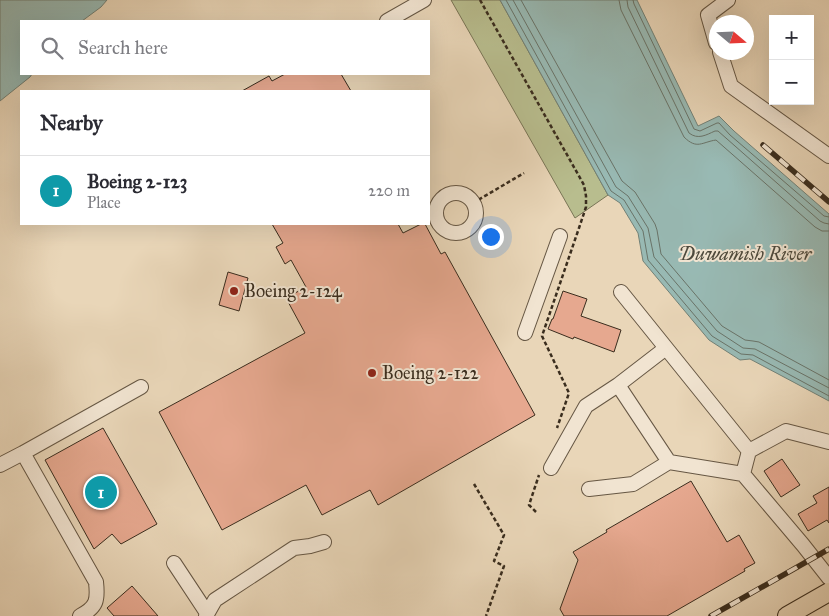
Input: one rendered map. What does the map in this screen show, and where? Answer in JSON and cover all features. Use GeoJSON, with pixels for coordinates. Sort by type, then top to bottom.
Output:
{"type":"FeatureCollection","features":[{"type":"Feature","properties":{"kind":"main road"},"geometry":{"type":"LineString","coordinates":[[787,616],[829,592]]}},
{"type":"Feature","properties":{"kind":"lane"},"geometry":{"type":"LineString","coordinates":[[389,20],[424,0]]}},
{"type":"Feature","properties":{"kind":"lane"},"geometry":{"type":"LineString","coordinates":[[709,18],[708,15],[728,0]]}},
{"type":"Feature","properties":{"kind":"lane"},"geometry":{"type":"LineString","coordinates":[[723,60],[731,86],[829,156]]}},
{"type":"Feature","properties":{"kind":"lane"},"geometry":{"type":"LineString","coordinates":[[525,333],[560,236]]}},
{"type":"Feature","properties":{"kind":"lane"},"geometry":{"type":"LineString","coordinates":[[621,292],[749,451]]}},
{"type":"Feature","properties":{"kind":"lane"},"geometry":{"type":"LineString","coordinates":[[551,468],[586,406],[618,385],[666,348]]}},
{"type":"Feature","properties":{"kind":"lane"},"geometry":{"type":"LineString","coordinates":[[618,385],[669,462]]}},
{"type":"Feature","properties":{"kind":"lane"},"geometry":{"type":"LineString","coordinates":[[0,464],[141,387]]}},
{"type":"Feature","properties":{"kind":"lane"},"geometry":{"type":"LineString","coordinates":[[743,474],[749,451],[786,431],[829,442]]}},
{"type":"Feature","properties":{"kind":"lane"},"geometry":{"type":"LineString","coordinates":[[23,453],[96,582],[97,596],[90,610],[80,616]]}},
{"type":"Feature","properties":{"kind":"lane"},"geometry":{"type":"LineString","coordinates":[[589,489],[633,484],[669,462],[743,474],[803,544],[829,578]]}},
{"type":"Feature","properties":{"kind":"lane"},"geometry":{"type":"LineString","coordinates":[[174,563],[206,615],[215,600],[294,548],[324,542]]}},
{"type":"Feature","properties":{"kind":"path"},"geometry":{"type":"LineString","coordinates":[[473,203],[524,173]]}},
{"type":"Feature","properties":{"kind":"path"},"geometry":{"type":"LineString","coordinates":[[474,484],[504,536],[494,561],[504,566],[486,616]]}},
{"type":"Feature","properties":{"kind":"green space"},"geometry":{"type":"Polygon","coordinates":[[[451,0],[500,0],[608,195],[575,218],[451,0]]]}},
{"type":"Feature","properties":{"kind":"water"},"geometry":{"type":"Polygon","coordinates":[[[0,0],[107,0],[83,20],[20,20],[20,75],[31,75],[0,101],[0,0]]]}},
{"type":"Feature","properties":{"kind":"water","name":"Duwamish River"},"geometry":{"type":"Polygon","coordinates":[[[500,0],[637,0],[698,126],[719,116],[829,214],[829,401],[750,359],[740,360],[709,340],[643,261],[638,233],[620,203],[608,195],[500,0]]]}},
{"type":"Feature","properties":{"kind":"building"},"geometry":{"type":"Polygon","coordinates":[[[283,75],[342,75],[350,90],[244,90],[269,76],[272,81],[283,75]]]}},
{"type":"Feature","properties":{"kind":"building","name":"Boeing 2-122"},"geometry":{"type":"Polygon","coordinates":[[[273,225],[399,225],[403,233],[419,225],[426,225],[441,254],[445,252],[535,415],[378,505],[370,490],[322,515],[306,485],[222,530],[159,412],[305,333],[286,298],[306,287],[291,260],[285,264],[276,247],[283,243],[273,225]]]}},
{"type":"Feature","properties":{"kind":"building","name":"Boeing 2-124"},"geometry":{"type":"Polygon","coordinates":[[[228,272],[248,278],[239,311],[219,305],[228,272]]]}},
{"type":"Feature","properties":{"kind":"building"},"geometry":{"type":"Polygon","coordinates":[[[563,291],[587,299],[581,316],[621,330],[614,352],[548,329],[563,291]]]}},
{"type":"Feature","properties":{"kind":"building"},"geometry":{"type":"Polygon","coordinates":[[[103,428],[157,524],[121,544],[112,534],[94,549],[45,460],[103,428]]]}},
{"type":"Feature","properties":{"kind":"building"},"geometry":{"type":"Polygon","coordinates":[[[782,459],[800,485],[781,497],[764,471],[782,459]]]}},
{"type":"Feature","properties":{"kind":"building"},"geometry":{"type":"Polygon","coordinates":[[[691,481],[727,542],[739,535],[755,563],[744,569],[745,571],[667,616],[564,616],[560,609],[578,560],[573,552],[607,532],[606,530],[691,481]]]}},
{"type":"Feature","properties":{"kind":"building"},"geometry":{"type":"Polygon","coordinates":[[[829,487],[829,523],[827,520],[808,531],[798,514],[817,503],[813,496],[829,487]]]}},
{"type":"Feature","properties":{"kind":"building"},"geometry":{"type":"Polygon","coordinates":[[[132,586],[158,616],[114,616],[107,608],[132,586]]]}},
{"type":"Feature","properties":{"kind":"railway"},"geometry":{"type":"LineString","coordinates":[[763,145],[829,202]]}},
{"type":"Feature","properties":{"kind":"railway"},"geometry":{"type":"LineString","coordinates":[[711,616],[829,549]]}},
{"type":"Feature","properties":{"kind":"place","name":"Boeing 2-124"},"geometry":{"type":"Point","coordinates":[234,291]}},
{"type":"Feature","properties":{"kind":"place","name":"Boeing 2-122"},"geometry":{"type":"Point","coordinates":[372,373]}},
{"type":"Feature","properties":{"kind":"place","name":"Boeing 2-123"},"geometry":{"type":"Point","coordinates":[101,492]}}]}
